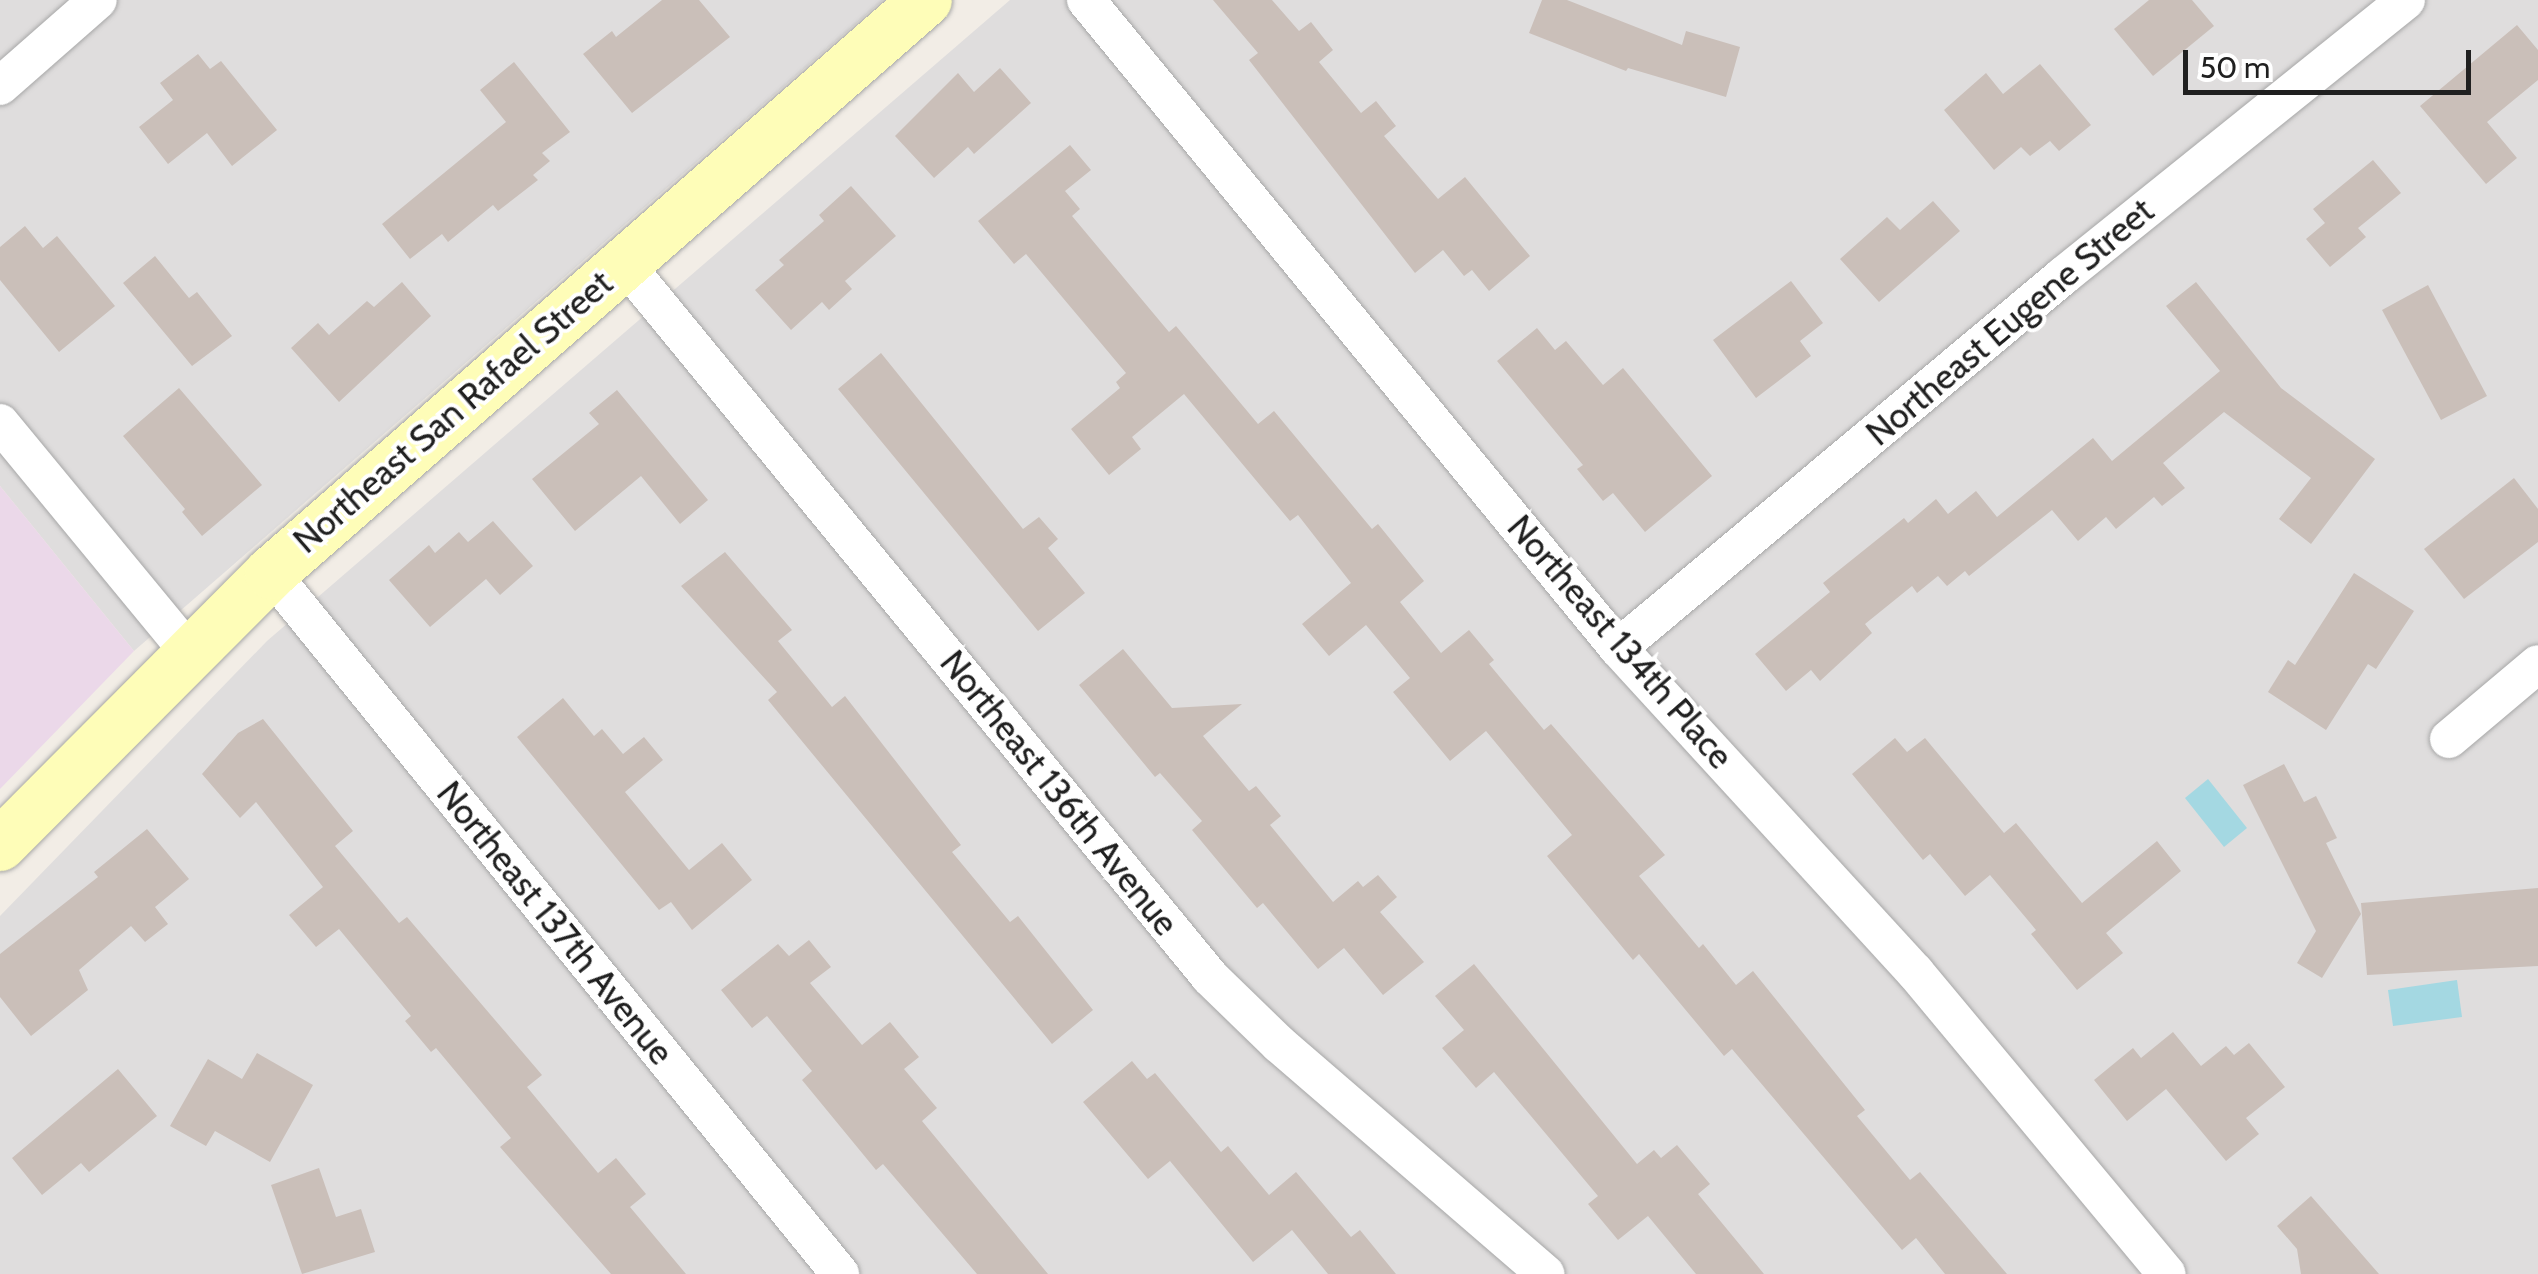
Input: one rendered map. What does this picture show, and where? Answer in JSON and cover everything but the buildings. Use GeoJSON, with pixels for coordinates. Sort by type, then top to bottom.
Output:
{"type":"FeatureCollection","features":[{"type":"Feature","properties":{"kind":"street"},"geometry":{"type":"LineString","coordinates":[[0,86],[98,0]]}},
{"type":"Feature","properties":{"kind":"street","name":"Northeast San Rafael Street"},"geometry":{"type":"LineString","coordinates":[[0,846],[188,651],[271,572],[926,0]]}},
{"type":"Feature","properties":{"kind":"street","name":"Northeast 134th Place"},"geometry":{"type":"LineString","coordinates":[[1086,0],[1618,648],[1915,972],[2167,1274]]}},
{"type":"Feature","properties":{"kind":"street","name":"Northeast Eugene Street"},"geometry":{"type":"LineString","coordinates":[[1618,648],[2062,276],[2406,0]]}},
{"type":"Feature","properties":{"kind":"street","name":"Northeast 136th Avenue"},"geometry":{"type":"LineString","coordinates":[[624,263],[1210,977],[1279,1044],[1545,1274]]}},
{"type":"Feature","properties":{"kind":"street"},"geometry":{"type":"LineString","coordinates":[[0,423],[188,651]]}},
{"type":"Feature","properties":{"kind":"street","name":"Northeast 137th Avenue"},"geometry":{"type":"LineString","coordinates":[[271,572],[840,1274]]}},
{"type":"Feature","properties":{"kind":"street"},"geometry":{"type":"LineString","coordinates":[[2448,739],[2538,664]]}},
{"type":"Feature","properties":{"kind":"shaded area"},"geometry":{"type":"Polygon","coordinates":[[[0,0],[883,0],[134,651],[0,486],[0,0]]]}},
{"type":"Feature","properties":{"kind":"shaded area"},"geometry":{"type":"Polygon","coordinates":[[[1010,0],[2538,0],[2538,1274],[0,1274],[0,916],[267,641],[1010,0]]]}},
{"type":"Feature","properties":{"kind":"shaded area"},"geometry":{"type":"Polygon","coordinates":[[[0,486],[134,651],[0,789],[0,486]]]}},
{"type":"Feature","properties":{"kind":"water"},"geometry":{"type":"Polygon","coordinates":[[[2208,779],[2247,828],[2224,847],[2185,798],[2208,779]]]}},
{"type":"Feature","properties":{"kind":"water"},"geometry":{"type":"Polygon","coordinates":[[[2457,980],[2462,1017],[2393,1026],[2388,990],[2457,980]]]}}]}
